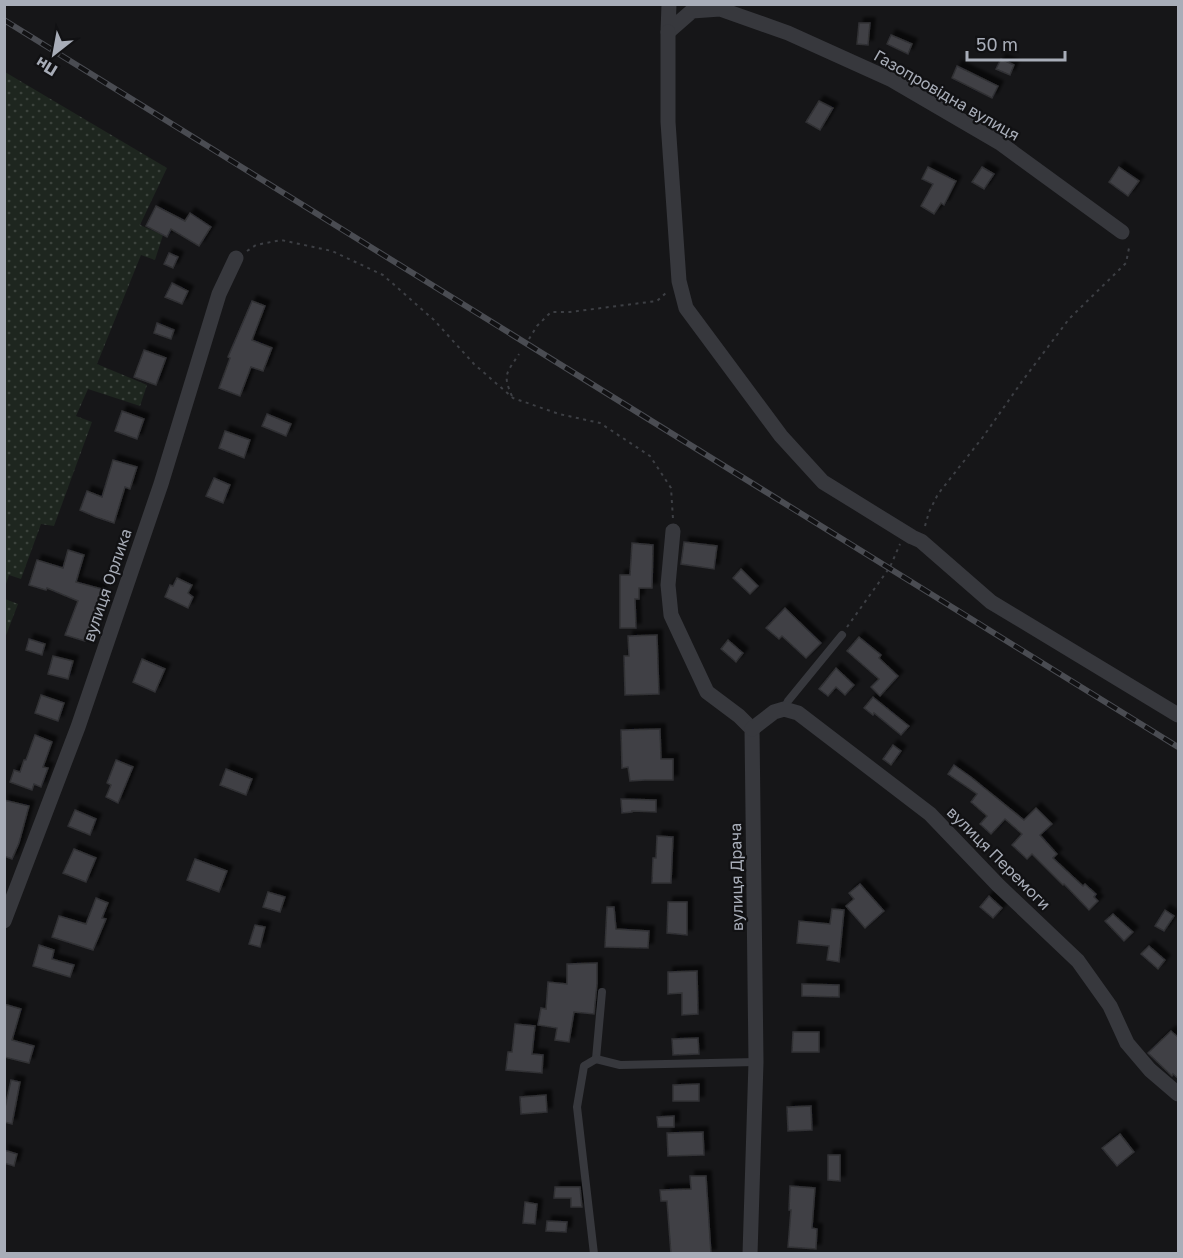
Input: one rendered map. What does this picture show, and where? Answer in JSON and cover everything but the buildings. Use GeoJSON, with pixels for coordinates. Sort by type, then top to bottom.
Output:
{"type":"FeatureCollection","features":[{"type":"Feature","properties":{"kind":"street"},"geometry":{"type":"LineString","coordinates":[[669,4],[668,122],[679,281],[686,308],[781,436],[823,482],[916,539],[991,602],[1179,715]]}},
{"type":"Feature","properties":{"kind":"street","name":"Газопровідна вулиця"},"geometry":{"type":"LineString","coordinates":[[668,32],[692,11],[720,9],[788,33],[892,80],[1000,143],[1122,232]]}},
{"type":"Feature","properties":{"kind":"street","name":"вулиця Орлика"},"geometry":{"type":"LineString","coordinates":[[4,921],[78,727],[161,484],[219,294],[236,258]]}},
{"type":"Feature","properties":{"kind":"street"},"geometry":{"type":"LineString","coordinates":[[673,531],[668,585],[671,615],[707,692],[740,716],[752,729],[774,712],[784,709]]}},
{"type":"Feature","properties":{"kind":"street","name":"вулиця Перемоги"},"geometry":{"type":"LineString","coordinates":[[784,709],[798,713],[930,814],[998,885],[1078,961],[1110,1006],[1127,1043],[1150,1070],[1179,1094]]}},
{"type":"Feature","properties":{"kind":"street","name":"вулиця Драча"},"geometry":{"type":"LineString","coordinates":[[750,1254],[756,1062],[752,729]]}},
{"type":"Feature","properties":{"kind":"lane"},"geometry":{"type":"LineString","coordinates":[[784,709],[842,635]]}},
{"type":"Feature","properties":{"kind":"lane"},"geometry":{"type":"LineString","coordinates":[[596,1059],[602,992]]}},
{"type":"Feature","properties":{"kind":"lane"},"geometry":{"type":"LineString","coordinates":[[594,1254],[577,1107],[584,1066],[596,1059],[620,1065],[756,1062]]}},
{"type":"Feature","properties":{"kind":"path"},"geometry":{"type":"LineString","coordinates":[[842,635],[890,567],[899,545],[916,539],[938,494],[983,437],[1069,319],[1126,263],[1129,248],[1122,232]]}},
{"type":"Feature","properties":{"kind":"path"},"geometry":{"type":"LineString","coordinates":[[236,258],[256,245],[281,240],[332,251],[383,275],[434,320],[474,364],[513,398],[559,414],[600,423],[650,456],[671,488],[673,531]]}},
{"type":"Feature","properties":{"kind":"path"},"geometry":{"type":"LineString","coordinates":[[529,339],[537,326],[551,312],[570,312],[657,301],[679,281]]}},
{"type":"Feature","properties":{"kind":"path"},"geometry":{"type":"LineString","coordinates":[[513,398],[506,375],[519,354]]}},
{"type":"Feature","properties":{"kind":"shaded area"},"geometry":{"type":"Polygon","coordinates":[[[5,72],[167,168],[140,225],[163,235],[155,260],[141,255],[97,364],[147,385],[140,406],[88,389],[76,416],[92,422],[54,526],[41,524],[21,579],[9,575],[5,587],[5,72]]]}},
{"type":"Feature","properties":{"kind":"shaded area"},"geometry":{"type":"Polygon","coordinates":[[[4,599],[18,604],[5,638],[4,599]]]}},
{"type":"Feature","properties":{"kind":"railway"},"geometry":{"type":"LineString","coordinates":[[4,20],[1178,747]]}}]}
